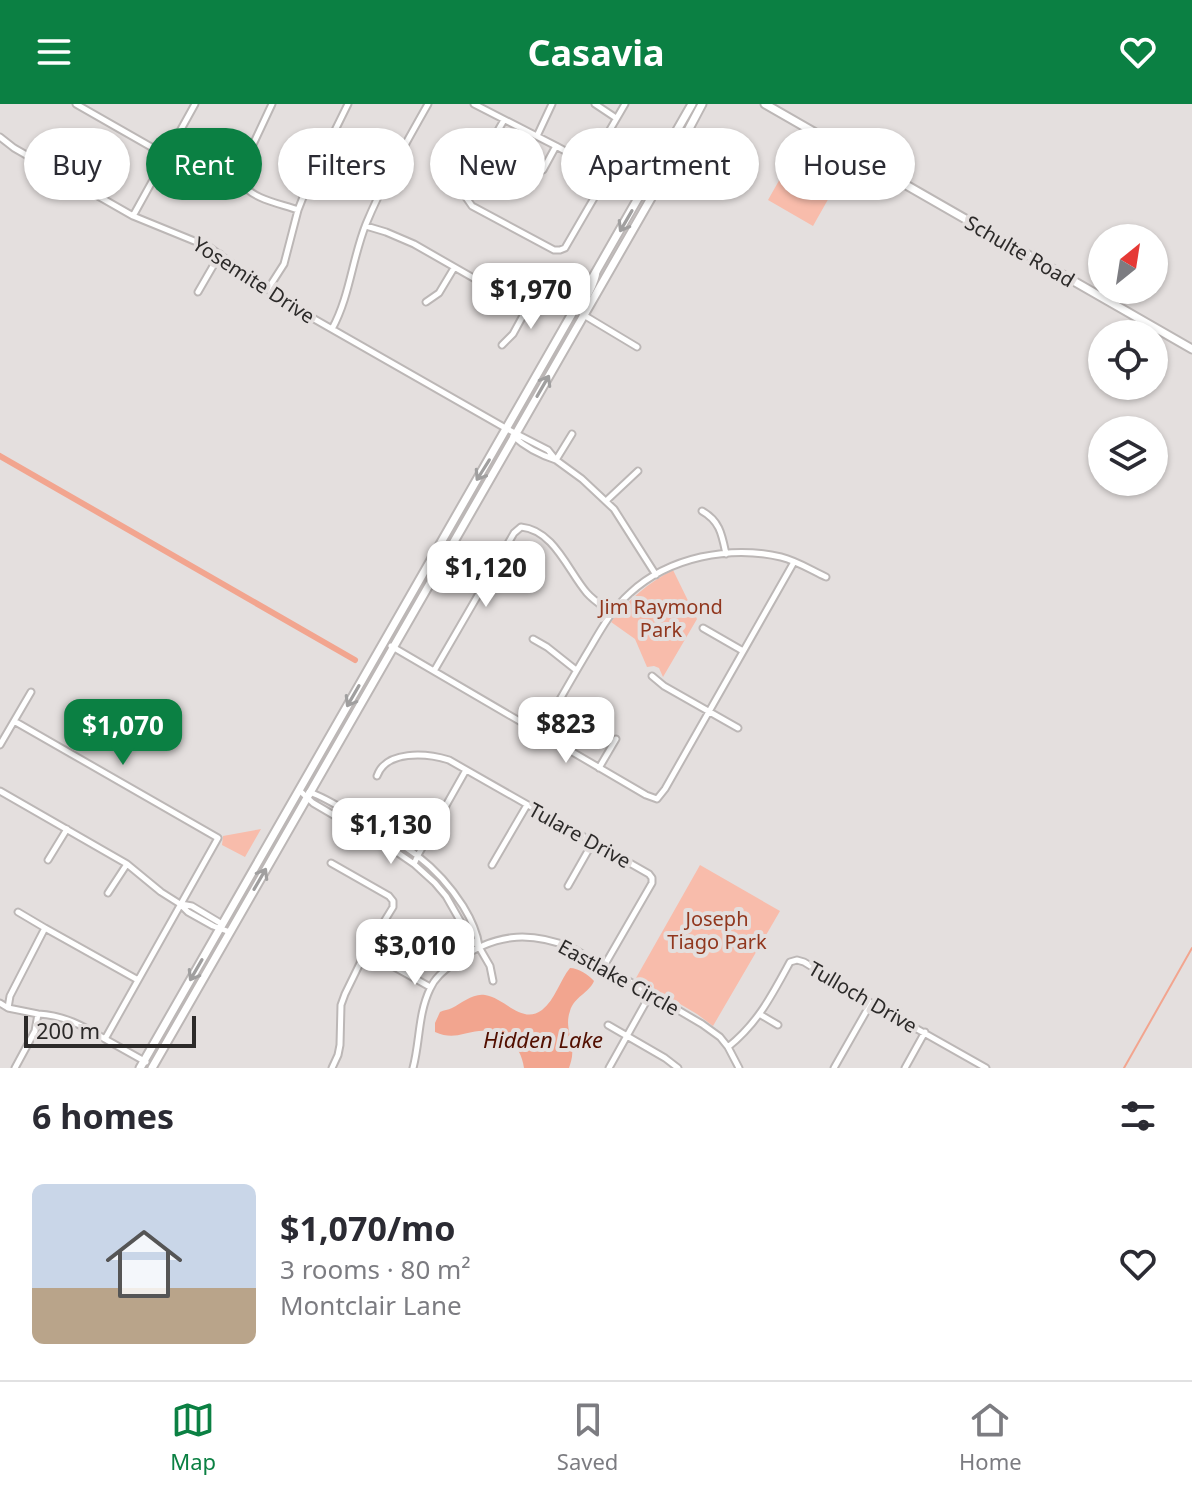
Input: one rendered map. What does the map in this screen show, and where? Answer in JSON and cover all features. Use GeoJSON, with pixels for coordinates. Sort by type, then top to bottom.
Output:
{"type":"FeatureCollection","features":[{"type":"Feature","properties":{"kind":"main road"},"geometry":{"type":"LineString","coordinates":[[679,128],[692,104]]}},
{"type":"Feature","properties":{"kind":"main road"},"geometry":{"type":"LineString","coordinates":[[688,128],[704,104]]}},
{"type":"Feature","properties":{"kind":"main road","name":"Schulte Road"},"geometry":{"type":"LineString","coordinates":[[765,104],[1192,349]]}},
{"type":"Feature","properties":{"kind":"main road"},"geometry":{"type":"LineString","coordinates":[[142,1065],[638,200]]}},
{"type":"Feature","properties":{"kind":"main road"},"geometry":{"type":"LineString","coordinates":[[153,1067],[650,200]]}},
{"type":"Feature","properties":{"kind":"street"},"geometry":{"type":"LineString","coordinates":[[76,104],[146,144]]}},
{"type":"Feature","properties":{"kind":"street"},"geometry":{"type":"LineString","coordinates":[[182,128],[195,104]]}},
{"type":"Feature","properties":{"kind":"street"},"geometry":{"type":"LineString","coordinates":[[272,104],[241,170],[240,182],[261,198],[298,210]]}},
{"type":"Feature","properties":{"kind":"street"},"geometry":{"type":"LineString","coordinates":[[336,128],[348,104]]}},
{"type":"Feature","properties":{"kind":"street"},"geometry":{"type":"LineString","coordinates":[[414,129],[428,104]]}},
{"type":"Feature","properties":{"kind":"street"},"geometry":{"type":"LineString","coordinates":[[474,104],[520,128]]}},
{"type":"Feature","properties":{"kind":"street"},"geometry":{"type":"LineString","coordinates":[[541,128],[552,104]]}},
{"type":"Feature","properties":{"kind":"street"},"geometry":{"type":"LineString","coordinates":[[595,104],[616,118]]}},
{"type":"Feature","properties":{"kind":"street"},"geometry":{"type":"LineString","coordinates":[[610,128],[625,104]]}},
{"type":"Feature","properties":{"kind":"street"},"geometry":{"type":"LineString","coordinates":[[504,120],[465,188],[465,196],[472,206],[554,250],[560,250],[571,240],[593,200]]}},
{"type":"Feature","properties":{"kind":"street","name":"Yosemite Drive"},"geometry":{"type":"LineString","coordinates":[[0,137],[133,216],[220,254],[288,304],[507,429],[544,457],[556,460],[606,501],[628,529],[656,575]]}},
{"type":"Feature","properties":{"kind":"street"},"geometry":{"type":"LineString","coordinates":[[545,140],[561,149]]}},
{"type":"Feature","properties":{"kind":"street"},"geometry":{"type":"LineString","coordinates":[[545,166],[556,146]]}},
{"type":"Feature","properties":{"kind":"street"},"geometry":{"type":"LineString","coordinates":[[133,216],[146,193]]}},
{"type":"Feature","properties":{"kind":"street"},"geometry":{"type":"LineString","coordinates":[[268,289],[284,264],[302,200]]}},
{"type":"Feature","properties":{"kind":"street"},"geometry":{"type":"LineString","coordinates":[[332,329],[343,310],[366,226],[377,200]]}},
{"type":"Feature","properties":{"kind":"street"},"geometry":{"type":"LineString","coordinates":[[366,226],[414,244],[524,307],[525,312],[513,334],[502,345]]}},
{"type":"Feature","properties":{"kind":"street"},"geometry":{"type":"LineString","coordinates":[[198,292],[220,254]]}},
{"type":"Feature","properties":{"kind":"street"},"geometry":{"type":"LineString","coordinates":[[426,302],[439,293],[454,268]]}},
{"type":"Feature","properties":{"kind":"street"},"geometry":{"type":"LineString","coordinates":[[597,271],[594,286],[581,309],[583,316],[637,347]]}},
{"type":"Feature","properties":{"kind":"street"},"geometry":{"type":"LineString","coordinates":[[556,460],[572,434]]}},
{"type":"Feature","properties":{"kind":"street"},"geometry":{"type":"LineString","coordinates":[[606,501],[638,471]]}},
{"type":"Feature","properties":{"kind":"street"},"geometry":{"type":"LineString","coordinates":[[702,511],[719,525],[726,554]]}},
{"type":"Feature","properties":{"kind":"street"},"geometry":{"type":"LineString","coordinates":[[434,671],[518,528],[525,527],[548,540],[587,593],[612,613]]}},
{"type":"Feature","properties":{"kind":"street"},"geometry":{"type":"LineString","coordinates":[[540,734],[612,613],[630,593],[656,575],[705,555],[752,552],[794,562],[826,577]]}},
{"type":"Feature","properties":{"kind":"street"},"geometry":{"type":"LineString","coordinates":[[384,642],[657,799],[794,562]]}},
{"type":"Feature","properties":{"kind":"street"},"geometry":{"type":"LineString","coordinates":[[703,628],[743,651]]}},
{"type":"Feature","properties":{"kind":"street"},"geometry":{"type":"LineString","coordinates":[[533,639],[576,670]]}},
{"type":"Feature","properties":{"kind":"street"},"geometry":{"type":"LineString","coordinates":[[652,676],[738,728]]}},
{"type":"Feature","properties":{"kind":"street"},"geometry":{"type":"LineString","coordinates":[[0,745],[31,692]]}},
{"type":"Feature","properties":{"kind":"street"},"geometry":{"type":"LineString","coordinates":[[14,721],[218,838],[105,1039]]}},
{"type":"Feature","properties":{"kind":"street"},"geometry":{"type":"LineString","coordinates":[[599,768],[616,739]]}},
{"type":"Feature","properties":{"kind":"street","name":"Tulare Drive"},"geometry":{"type":"LineString","coordinates":[[377,776],[386,761],[409,756],[438,756],[649,874],[652,883],[604,966]]}},
{"type":"Feature","properties":{"kind":"street"},"geometry":{"type":"LineString","coordinates":[[414,864],[466,770]]}},
{"type":"Feature","properties":{"kind":"street"},"geometry":{"type":"LineString","coordinates":[[299,790],[414,864],[435,883],[479,947],[490,966],[493,981]]}},
{"type":"Feature","properties":{"kind":"street"},"geometry":{"type":"LineString","coordinates":[[0,791],[127,864],[161,892],[180,904],[192,906],[230,932]]}},
{"type":"Feature","properties":{"kind":"street"},"geometry":{"type":"LineString","coordinates":[[308,795],[362,820],[418,855],[453,891],[478,934],[479,947]]}},
{"type":"Feature","properties":{"kind":"street"},"geometry":{"type":"LineString","coordinates":[[492,865],[527,805]]}},
{"type":"Feature","properties":{"kind":"street"},"geometry":{"type":"LineString","coordinates":[[48,860],[67,829]]}},
{"type":"Feature","properties":{"kind":"street"},"geometry":{"type":"LineString","coordinates":[[568,886],[593,842]]}},
{"type":"Feature","properties":{"kind":"street"},"geometry":{"type":"LineString","coordinates":[[331,863],[393,901],[393,910],[366,951],[341,1005],[340,1045],[332,1068]]}},
{"type":"Feature","properties":{"kind":"street"},"geometry":{"type":"LineString","coordinates":[[108,893],[127,864]]}},
{"type":"Feature","properties":{"kind":"street"},"geometry":{"type":"LineString","coordinates":[[18,912],[138,980]]}},
{"type":"Feature","properties":{"kind":"street"},"geometry":{"type":"LineString","coordinates":[[8,1008],[10,996],[45,928]]}},
{"type":"Feature","properties":{"kind":"street","name":"Eastlake Circle"},"geometry":{"type":"LineString","coordinates":[[430,987],[438,976],[479,947],[510,937],[537,937],[553,941],[572,948],[702,1024],[720,1037],[739,1068]]}},
{"type":"Feature","properties":{"kind":"street"},"geometry":{"type":"LineString","coordinates":[[366,951],[430,987],[413,1068]]}},
{"type":"Feature","properties":{"kind":"street","name":"Tulloch Drive"},"geometry":{"type":"LineString","coordinates":[[761,1015],[790,962],[797,960],[986,1068]]}},
{"type":"Feature","properties":{"kind":"street"},"geometry":{"type":"LineString","coordinates":[[609,1068],[651,993]]}},
{"type":"Feature","properties":{"kind":"street"},"geometry":{"type":"LineString","coordinates":[[0,1003],[8,1008],[73,1021],[142,1065],[153,1067]]}},
{"type":"Feature","properties":{"kind":"street"},"geometry":{"type":"LineString","coordinates":[[834,1068],[871,1003]]}},
{"type":"Feature","properties":{"kind":"street"},"geometry":{"type":"LineString","coordinates":[[15,1068],[35,1031],[38,1014]]}},
{"type":"Feature","properties":{"kind":"street"},"geometry":{"type":"LineString","coordinates":[[728,1047],[761,1015],[778,1025]]}},
{"type":"Feature","properties":{"kind":"street"},"geometry":{"type":"LineString","coordinates":[[608,1025],[678,1068]]}},
{"type":"Feature","properties":{"kind":"street"},"geometry":{"type":"LineString","coordinates":[[905,1068],[925,1032]]}},
{"type":"Feature","properties":{"kind":"green space"},"geometry":{"type":"Polygon","coordinates":[[[775,188],[775,200],[828,200],[813,226],[768,200],[775,188]]]}},
{"type":"Feature","properties":{"kind":"green space","name":"Jim Raymond Park"},"geometry":{"type":"Polygon","coordinates":[[[673,570],[697,619],[663,677],[659,668],[647,667],[635,639],[611,622],[639,593],[673,570]]]}},
{"type":"Feature","properties":{"kind":"green space"},"geometry":{"type":"Polygon","coordinates":[[[261,829],[245,857],[222,845],[223,836],[261,829]]]}},
{"type":"Feature","properties":{"kind":"green space","name":"Joseph Tiago Park"},"geometry":{"type":"Polygon","coordinates":[[[700,865],[780,911],[713,1026],[636,978],[700,865]]]}},
{"type":"Feature","properties":{"kind":"water","name":"Hidden Lake"},"geometry":{"type":"Polygon","coordinates":[[[570,968],[583,972],[594,981],[570,1011],[568,1025],[572,1054],[569,1068],[524,1068],[515,1045],[496,1032],[488,1030],[452,1036],[435,1032],[440,1012],[476,995],[492,997],[520,1013],[535,1014],[550,1001],[570,968]]]}},
{"type":"Feature","properties":{"kind":"waterway"},"geometry":{"type":"LineString","coordinates":[[0,456],[355,660]]}},
{"type":"Feature","properties":{"kind":"waterway"},"geometry":{"type":"LineString","coordinates":[[1124,1068],[1192,948]]}}]}
